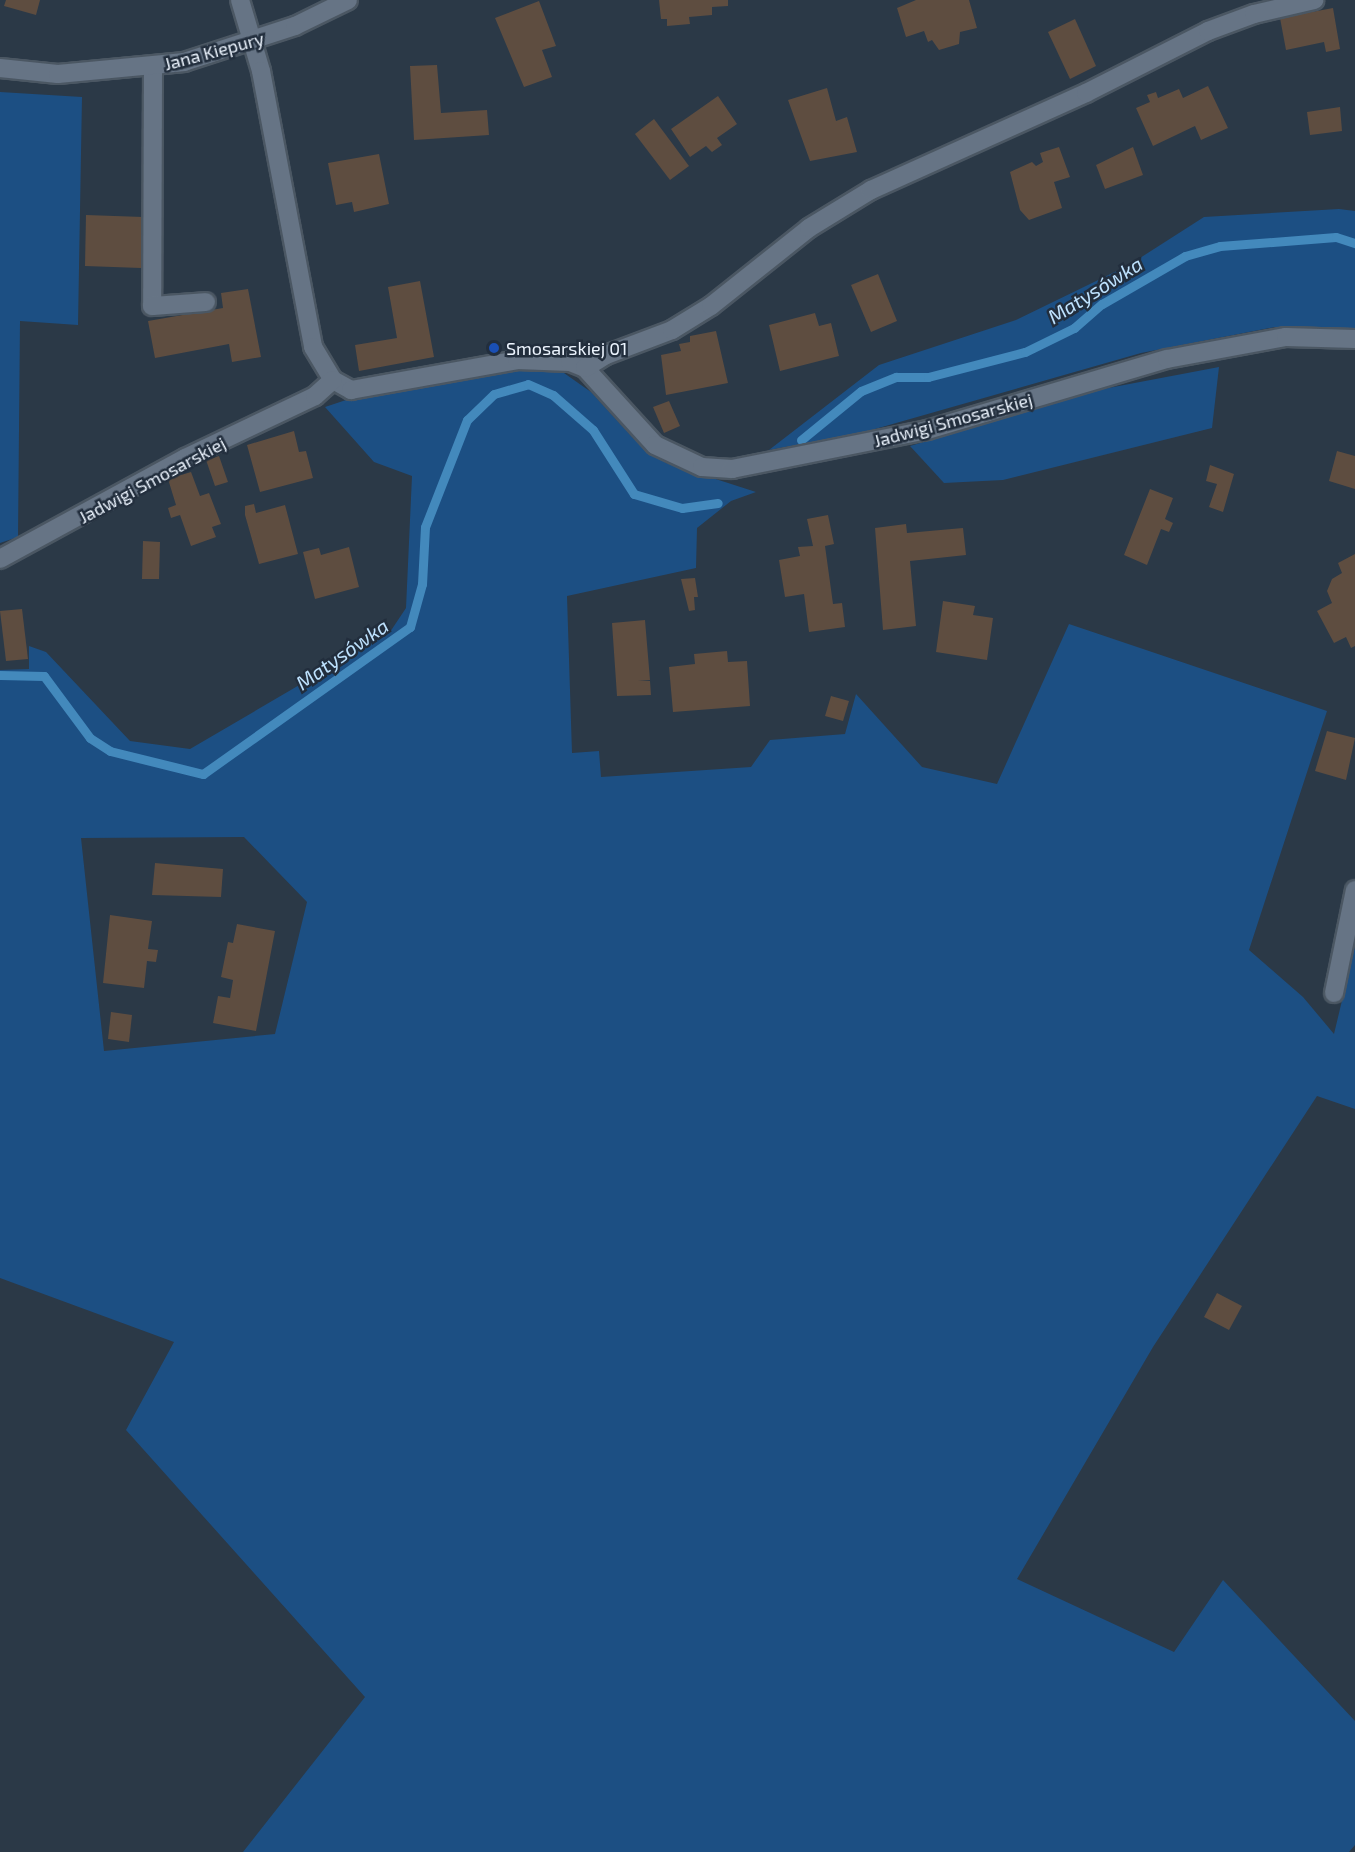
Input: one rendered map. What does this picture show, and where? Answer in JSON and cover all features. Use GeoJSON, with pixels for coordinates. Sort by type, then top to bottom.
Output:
{"type":"FeatureCollection","features":[{"type":"Feature","properties":{"kind":"street"},"geometry":{"type":"LineString","coordinates":[[240,0],[250,43],[261,71],[313,346],[333,380],[351,390],[371,389],[549,358],[585,368],[606,355],[672,330],[711,306],[809,228],[871,190],[1086,93],[1208,31],[1254,14],[1314,0]]}},
{"type":"Feature","properties":{"kind":"street","name":"Jana Kiepury"},"geometry":{"type":"LineString","coordinates":[[0,68],[57,74],[153,67],[250,43],[348,0]]}},
{"type":"Feature","properties":{"kind":"street"},"geometry":{"type":"LineString","coordinates":[[153,67],[157,110],[152,306],[206,302]]}},
{"type":"Feature","properties":{"kind":"street","name":"Jadwigi Smosarskiej"},"geometry":{"type":"LineString","coordinates":[[585,368],[655,445],[702,467],[732,470],[927,430],[1167,359],[1286,337],[1355,339]]}},
{"type":"Feature","properties":{"kind":"street","name":"Jadwigi Smosarskiej"},"geometry":{"type":"LineString","coordinates":[[0,559],[185,458],[315,396],[333,380]]}},
{"type":"Feature","properties":{"kind":"street"},"geometry":{"type":"LineString","coordinates":[[1334,993],[1355,890]]}},
{"type":"Feature","properties":{"kind":"shaded area"},"geometry":{"type":"Polygon","coordinates":[[[0,92],[82,97],[78,325],[20,321],[18,537],[0,543],[0,92]]]}},
{"type":"Feature","properties":{"kind":"shaded area"},"geometry":{"type":"Polygon","coordinates":[[[1339,209],[1355,211],[1355,331],[1275,327],[1141,353],[861,433],[769,450],[879,365],[1016,320],[1129,265],[1204,217],[1339,209]]]}},
{"type":"Feature","properties":{"kind":"shaded area"},"geometry":{"type":"Polygon","coordinates":[[[523,367],[564,373],[591,392],[634,439],[666,463],[756,492],[731,501],[697,528],[696,568],[567,596],[572,753],[599,751],[601,777],[751,767],[770,740],[845,734],[856,694],[922,767],[997,784],[1069,624],[1327,711],[1249,950],[1303,997],[1334,1034],[1355,946],[1355,1109],[1317,1096],[1153,1347],[1017,1579],[1174,1652],[1223,1580],[1355,1721],[1355,1845],[1349,1852],[243,1852],[365,1697],[126,1430],[174,1342],[0,1278],[0,670],[29,669],[29,646],[46,652],[130,741],[190,749],[390,632],[406,608],[412,476],[374,462],[325,407],[352,398],[523,367]],[[244,837],[81,838],[104,1051],[275,1034],[307,902],[244,837]]]}},
{"type":"Feature","properties":{"kind":"shaded area"},"geometry":{"type":"Polygon","coordinates":[[[1219,367],[1212,428],[1003,480],[944,483],[910,446],[1103,389],[1219,367]]]}},
{"type":"Feature","properties":{"kind":"building"},"geometry":{"type":"Polygon","coordinates":[[[6,0],[40,0],[36,15],[4,6],[6,0]]]}},
{"type":"Feature","properties":{"kind":"building"},"geometry":{"type":"Polygon","coordinates":[[[659,0],[728,0],[728,6],[712,7],[712,15],[689,17],[690,24],[667,26],[667,19],[661,19],[659,0]]]}},
{"type":"Feature","properties":{"kind":"building"},"geometry":{"type":"Polygon","coordinates":[[[916,0],[969,0],[977,28],[960,32],[959,44],[939,50],[932,40],[928,42],[924,31],[906,37],[897,8],[916,0]]]}},
{"type":"Feature","properties":{"kind":"building"},"geometry":{"type":"Polygon","coordinates":[[[539,1],[556,46],[542,50],[552,77],[524,87],[495,18],[539,1]]]}},
{"type":"Feature","properties":{"kind":"building"},"geometry":{"type":"Polygon","coordinates":[[[1333,8],[1340,49],[1326,52],[1324,42],[1286,50],[1280,18],[1333,8]]]}},
{"type":"Feature","properties":{"kind":"building"},"geometry":{"type":"Polygon","coordinates":[[[1075,19],[1096,66],[1070,79],[1048,32],[1075,19]]]}},
{"type":"Feature","properties":{"kind":"building"},"geometry":{"type":"Polygon","coordinates":[[[437,65],[441,113],[487,110],[489,135],[414,140],[410,66],[437,65]]]}},
{"type":"Feature","properties":{"kind":"building"},"geometry":{"type":"Polygon","coordinates":[[[1208,86],[1228,128],[1201,140],[1195,126],[1153,146],[1136,108],[1150,102],[1147,95],[1156,92],[1158,98],[1179,89],[1183,98],[1208,86]]]}},
{"type":"Feature","properties":{"kind":"building"},"geometry":{"type":"Polygon","coordinates":[[[827,88],[836,121],[847,117],[857,152],[810,161],[788,100],[827,88]]]}},
{"type":"Feature","properties":{"kind":"building"},"geometry":{"type":"Polygon","coordinates":[[[718,96],[737,124],[717,138],[722,145],[712,152],[706,146],[690,157],[671,129],[718,96]]]}},
{"type":"Feature","properties":{"kind":"building"},"geometry":{"type":"Polygon","coordinates":[[[1340,107],[1342,131],[1310,135],[1307,112],[1340,107]]]}},
{"type":"Feature","properties":{"kind":"building"},"geometry":{"type":"Polygon","coordinates":[[[654,119],[689,166],[670,180],[635,134],[654,119]]]}},
{"type":"Feature","properties":{"kind":"building"},"geometry":{"type":"Polygon","coordinates":[[[1059,147],[1070,177],[1054,182],[1062,208],[1029,220],[1020,210],[1010,172],[1032,162],[1036,166],[1043,162],[1040,153],[1059,147]]]}},
{"type":"Feature","properties":{"kind":"building"},"geometry":{"type":"Polygon","coordinates":[[[1133,147],[1143,175],[1105,189],[1096,165],[1133,147]]]}},
{"type":"Feature","properties":{"kind":"building"},"geometry":{"type":"Polygon","coordinates":[[[379,154],[389,204],[354,212],[352,202],[336,205],[328,163],[379,154]]]}},
{"type":"Feature","properties":{"kind":"building"},"geometry":{"type":"Polygon","coordinates":[[[86,215],[143,217],[141,268],[85,266],[86,215]]]}},
{"type":"Feature","properties":{"kind":"building"},"geometry":{"type":"Polygon","coordinates":[[[878,274],[897,321],[871,332],[851,285],[878,274]]]}},
{"type":"Feature","properties":{"kind":"building"},"geometry":{"type":"Polygon","coordinates":[[[420,281],[434,357],[359,371],[355,345],[397,338],[388,287],[420,281]]]}},
{"type":"Feature","properties":{"kind":"building"},"geometry":{"type":"Polygon","coordinates":[[[248,289],[261,357],[232,362],[229,344],[155,358],[148,321],[223,308],[221,293],[248,289]]]}},
{"type":"Feature","properties":{"kind":"building"},"geometry":{"type":"Polygon","coordinates":[[[815,313],[819,326],[831,323],[839,356],[780,371],[769,325],[815,313]]]}},
{"type":"Feature","properties":{"kind":"building"},"geometry":{"type":"Polygon","coordinates":[[[716,331],[728,383],[666,395],[661,355],[681,351],[679,344],[690,342],[690,336],[716,331]]]}},
{"type":"Feature","properties":{"kind":"building"},"geometry":{"type":"Polygon","coordinates":[[[669,401],[680,426],[664,433],[653,407],[669,401]]]}},
{"type":"Feature","properties":{"kind":"building"},"geometry":{"type":"Polygon","coordinates":[[[294,431],[299,452],[306,451],[313,478],[260,492],[247,445],[294,431]]]}},
{"type":"Feature","properties":{"kind":"building"},"geometry":{"type":"Polygon","coordinates":[[[1337,451],[1355,456],[1355,489],[1329,481],[1337,451]]]}},
{"type":"Feature","properties":{"kind":"building"},"geometry":{"type":"Polygon","coordinates":[[[219,456],[228,482],[215,486],[206,460],[219,456]]]}},
{"type":"Feature","properties":{"kind":"building"},"geometry":{"type":"Polygon","coordinates":[[[1210,465],[1234,474],[1223,512],[1209,507],[1217,484],[1206,481],[1210,465]]]}},
{"type":"Feature","properties":{"kind":"building"},"geometry":{"type":"Polygon","coordinates":[[[191,472],[200,496],[209,493],[221,524],[212,527],[216,537],[191,546],[180,515],[171,518],[168,508],[176,505],[168,479],[191,472]]]}},
{"type":"Feature","properties":{"kind":"building"},"geometry":{"type":"Polygon","coordinates":[[[1150,489],[1173,498],[1165,519],[1173,523],[1169,532],[1161,529],[1147,565],[1124,555],[1150,489]]]}},
{"type":"Feature","properties":{"kind":"building"},"geometry":{"type":"Polygon","coordinates":[[[254,504],[256,513],[285,505],[298,554],[259,564],[245,515],[245,506],[254,504]]]}},
{"type":"Feature","properties":{"kind":"building"},"geometry":{"type":"Polygon","coordinates":[[[828,515],[834,544],[825,546],[833,604],[842,603],[845,627],[809,632],[804,594],[785,597],[779,560],[800,556],[798,547],[813,546],[807,519],[828,515]]]}},
{"type":"Feature","properties":{"kind":"building"},"geometry":{"type":"Polygon","coordinates":[[[906,524],[907,533],[963,528],[966,555],[910,561],[916,626],[883,630],[875,528],[906,524]]]}},
{"type":"Feature","properties":{"kind":"building"},"geometry":{"type":"Polygon","coordinates":[[[143,541],[160,542],[159,579],[142,579],[143,541]]]}},
{"type":"Feature","properties":{"kind":"building"},"geometry":{"type":"Polygon","coordinates":[[[349,547],[359,587],[315,599],[303,552],[319,548],[321,555],[349,547]]]}},
{"type":"Feature","properties":{"kind":"building"},"geometry":{"type":"Polygon","coordinates":[[[1355,554],[1355,646],[1351,648],[1346,637],[1334,643],[1317,611],[1332,603],[1327,591],[1332,579],[1342,573],[1338,563],[1355,554]]]}},
{"type":"Feature","properties":{"kind":"building"},"geometry":{"type":"Polygon","coordinates":[[[695,578],[698,597],[694,597],[695,610],[689,611],[681,579],[695,578]]]}},
{"type":"Feature","properties":{"kind":"building"},"geometry":{"type":"Polygon","coordinates":[[[943,601],[975,606],[973,615],[993,618],[987,660],[936,652],[943,601]]]}},
{"type":"Feature","properties":{"kind":"building"},"geometry":{"type":"Polygon","coordinates":[[[22,609],[28,659],[6,661],[0,611],[22,609]]]}},
{"type":"Feature","properties":{"kind":"building"},"geometry":{"type":"Polygon","coordinates":[[[645,620],[650,680],[638,681],[650,681],[651,695],[617,696],[612,623],[645,620]]]}},
{"type":"Feature","properties":{"kind":"building"},"geometry":{"type":"Polygon","coordinates":[[[727,651],[728,662],[747,661],[750,706],[673,712],[669,667],[695,664],[694,654],[727,651]]]}},
{"type":"Feature","properties":{"kind":"building"},"geometry":{"type":"Polygon","coordinates":[[[831,696],[849,701],[843,721],[825,716],[831,696]]]}},
{"type":"Feature","properties":{"kind":"building"},"geometry":{"type":"Polygon","coordinates":[[[1327,731],[1355,738],[1346,780],[1315,771],[1327,731]]]}},
{"type":"Feature","properties":{"kind":"building"},"geometry":{"type":"Polygon","coordinates":[[[155,863],[223,869],[221,897],[152,895],[155,863]]]}},
{"type":"Feature","properties":{"kind":"building"},"geometry":{"type":"Polygon","coordinates":[[[110,915],[152,921],[148,949],[158,950],[156,962],[147,961],[144,988],[103,983],[110,915]]]}},
{"type":"Feature","properties":{"kind":"building"},"geometry":{"type":"Polygon","coordinates":[[[237,924],[275,931],[256,1031],[213,1023],[218,996],[230,998],[233,980],[221,977],[228,942],[233,943],[237,924]]]}},
{"type":"Feature","properties":{"kind":"building"},"geometry":{"type":"Polygon","coordinates":[[[111,1012],[132,1015],[129,1042],[108,1039],[111,1012]]]}},
{"type":"Feature","properties":{"kind":"building"},"geometry":{"type":"Polygon","coordinates":[[[1217,1293],[1242,1306],[1229,1330],[1204,1317],[1217,1293]]]}},
{"type":"Feature","properties":{"kind":"waterway","name":"Matysówka"},"geometry":{"type":"LineString","coordinates":[[801,440],[861,391],[896,377],[928,377],[1025,352],[1074,328],[1102,304],[1185,256],[1220,246],[1336,237],[1355,243]]}},
{"type":"Feature","properties":{"kind":"waterway","name":"Matysówka"},"geometry":{"type":"LineString","coordinates":[[0,675],[44,676],[90,738],[110,751],[203,774],[410,627],[422,584],[425,527],[467,420],[494,394],[528,384],[553,395],[593,430],[634,494],[682,508],[718,503]]}},
{"type":"Feature","properties":{"kind":"place","name":"Smosarskiej 01"},"geometry":{"type":"Point","coordinates":[494,348]}}]}
